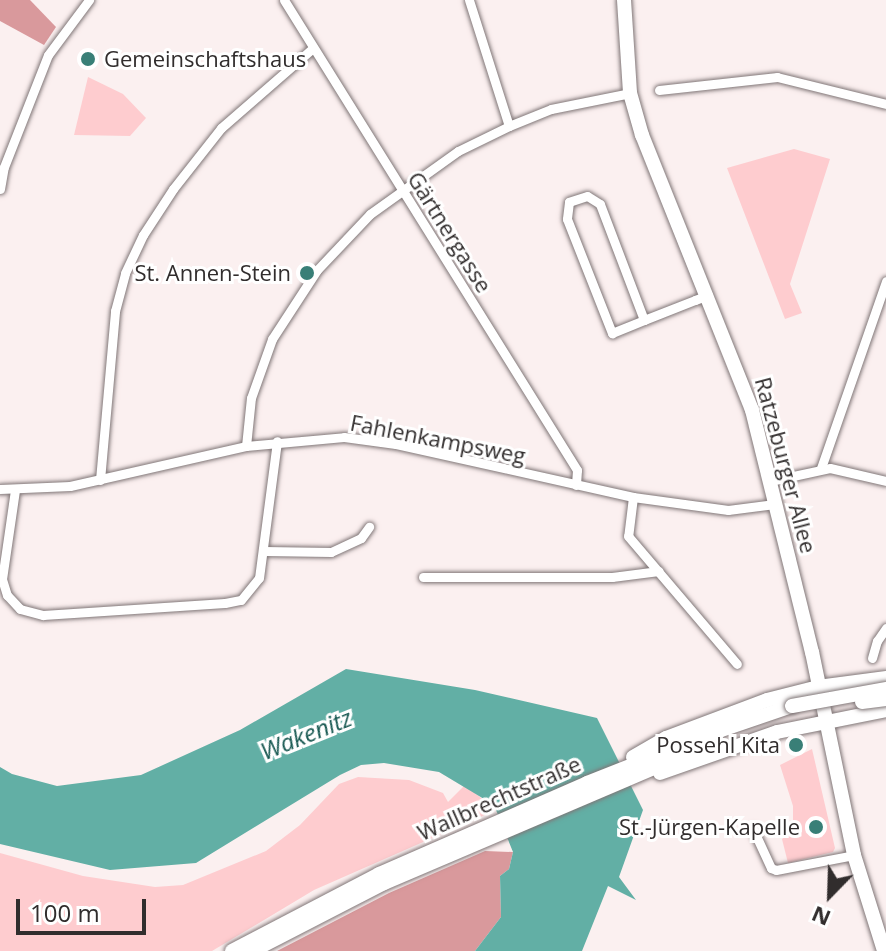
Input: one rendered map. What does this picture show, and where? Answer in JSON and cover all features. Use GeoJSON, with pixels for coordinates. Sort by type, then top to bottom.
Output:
{"type":"FeatureCollection","features":[{"type":"Feature","properties":{"kind":"main road","name":"Ratzeburger Allee"},"geometry":{"type":"LineString","coordinates":[[624,0],[630,93],[642,135],[752,410],[818,687],[854,855],[884,951]]}},
{"type":"Feature","properties":{"kind":"main road"},"geometry":{"type":"LineString","coordinates":[[796,710],[818,687],[886,678]]}},
{"type":"Feature","properties":{"kind":"main road"},"geometry":{"type":"LineString","coordinates":[[589,789],[666,738],[886,689]]}},
{"type":"Feature","properties":{"kind":"main road"},"geometry":{"type":"LineString","coordinates":[[796,710],[886,699]]}},
{"type":"Feature","properties":{"kind":"main road"},"geometry":{"type":"LineString","coordinates":[[796,710],[824,721],[886,710]]}},
{"type":"Feature","properties":{"kind":"main road","name":"Wallbrechtstraße"},"geometry":{"type":"LineString","coordinates":[[232,951],[327,899],[589,789],[796,710]]}},
{"type":"Feature","properties":{"kind":"main road","name":"Wallbrechtstraße"},"geometry":{"type":"LineString","coordinates":[[252,951],[436,855]]}},
{"type":"Feature","properties":{"kind":"street"},"geometry":{"type":"LineString","coordinates":[[0,189],[8,157],[48,55],[89,0]]}},
{"type":"Feature","properties":{"kind":"street","name":"Gärtnergasse"},"geometry":{"type":"LineString","coordinates":[[284,0],[577,470],[576,485]]}},
{"type":"Feature","properties":{"kind":"street"},"geometry":{"type":"LineString","coordinates":[[469,0],[509,126]]}},
{"type":"Feature","properties":{"kind":"street"},"geometry":{"type":"LineString","coordinates":[[100,480],[115,311],[125,273],[143,235],[173,189],[221,128],[313,48]]}},
{"type":"Feature","properties":{"kind":"street"},"geometry":{"type":"LineString","coordinates":[[659,90],[777,77],[886,104]]}},
{"type":"Feature","properties":{"kind":"street"},"geometry":{"type":"LineString","coordinates":[[246,446],[255,383],[283,321],[342,241],[403,189],[458,151],[551,109],[630,93]]}},
{"type":"Feature","properties":{"kind":"street"},"geometry":{"type":"LineString","coordinates":[[644,320],[600,204],[587,196],[569,202],[567,219],[612,333],[708,295]]}},
{"type":"Feature","properties":{"kind":"street"},"geometry":{"type":"LineString","coordinates":[[821,468],[886,281]]}},
{"type":"Feature","properties":{"kind":"street","name":"Fahlenkampsweg"},"geometry":{"type":"LineString","coordinates":[[0,489],[42,490],[100,480],[246,446],[344,437],[396,444],[633,497],[728,510],[775,504]]}},
{"type":"Feature","properties":{"kind":"street"},"geometry":{"type":"LineString","coordinates":[[15,490],[2,579],[7,595],[15,605],[32,614],[71,614],[241,600],[259,578],[277,441]]}},
{"type":"Feature","properties":{"kind":"street"},"geometry":{"type":"LineString","coordinates":[[770,481],[821,468],[844,469],[886,481]]}},
{"type":"Feature","properties":{"kind":"street"},"geometry":{"type":"LineString","coordinates":[[633,497],[628,536],[737,664]]}},
{"type":"Feature","properties":{"kind":"street"},"geometry":{"type":"LineString","coordinates":[[264,551],[331,552],[361,538],[369,527]]}},
{"type":"Feature","properties":{"kind":"street"},"geometry":{"type":"LineString","coordinates":[[423,577],[612,577],[659,571]]}},
{"type":"Feature","properties":{"kind":"street"},"geometry":{"type":"LineString","coordinates":[[872,658],[877,641],[886,628]]}},
{"type":"Feature","properties":{"kind":"street"},"geometry":{"type":"LineString","coordinates":[[753,829],[771,868],[776,870],[854,855]]}},
{"type":"Feature","properties":{"kind":"shaded area"},"geometry":{"type":"Polygon","coordinates":[[[0,0],[30,0],[56,27],[44,45],[0,21],[0,0]]]}},
{"type":"Feature","properties":{"kind":"shaded area"},"geometry":{"type":"Polygon","coordinates":[[[88,77],[123,94],[146,118],[130,136],[74,135],[88,77]]]}},
{"type":"Feature","properties":{"kind":"shaded area"},"geometry":{"type":"Polygon","coordinates":[[[794,149],[830,159],[790,284],[802,313],[785,319],[727,168],[794,149]]]}},
{"type":"Feature","properties":{"kind":"shaded area"},"geometry":{"type":"Polygon","coordinates":[[[812,749],[835,848],[833,852],[788,863],[782,839],[793,830],[793,806],[780,765],[812,749]],[[816,816],[806,822],[806,833],[822,837],[827,826],[816,816]]]}},
{"type":"Feature","properties":{"kind":"shaded area"},"geometry":{"type":"Polygon","coordinates":[[[358,777],[409,780],[443,793],[448,802],[465,785],[496,810],[314,890],[212,951],[0,951],[0,853],[83,876],[155,887],[183,885],[266,851],[300,825],[339,784],[358,777]]]}},
{"type":"Feature","properties":{"kind":"shaded area"},"geometry":{"type":"Polygon","coordinates":[[[485,851],[513,852],[509,869],[500,876],[501,917],[475,951],[277,951],[389,893],[485,851]]]}},
{"type":"Feature","properties":{"kind":"water","name":"Wakenitz"},"geometry":{"type":"Polygon","coordinates":[[[346,669],[475,690],[597,718],[643,810],[619,877],[636,900],[608,886],[582,951],[475,951],[501,917],[500,876],[509,869],[513,852],[494,805],[439,772],[384,763],[361,765],[340,775],[196,863],[110,870],[0,844],[0,767],[12,774],[57,786],[141,775],[240,730],[346,669]]]}},
{"type":"Feature","properties":{"kind":"place","name":"Gemeinschaftshaus"},"geometry":{"type":"Point","coordinates":[88,59]}},
{"type":"Feature","properties":{"kind":"place","name":"St. Annen-Stein"},"geometry":{"type":"Point","coordinates":[307,273]}},
{"type":"Feature","properties":{"kind":"place","name":"Possehl Kita"},"geometry":{"type":"Point","coordinates":[796,745]}},
{"type":"Feature","properties":{"kind":"place","name":"St.-Jürgen-Kapelle"},"geometry":{"type":"Point","coordinates":[816,827]}}]}
